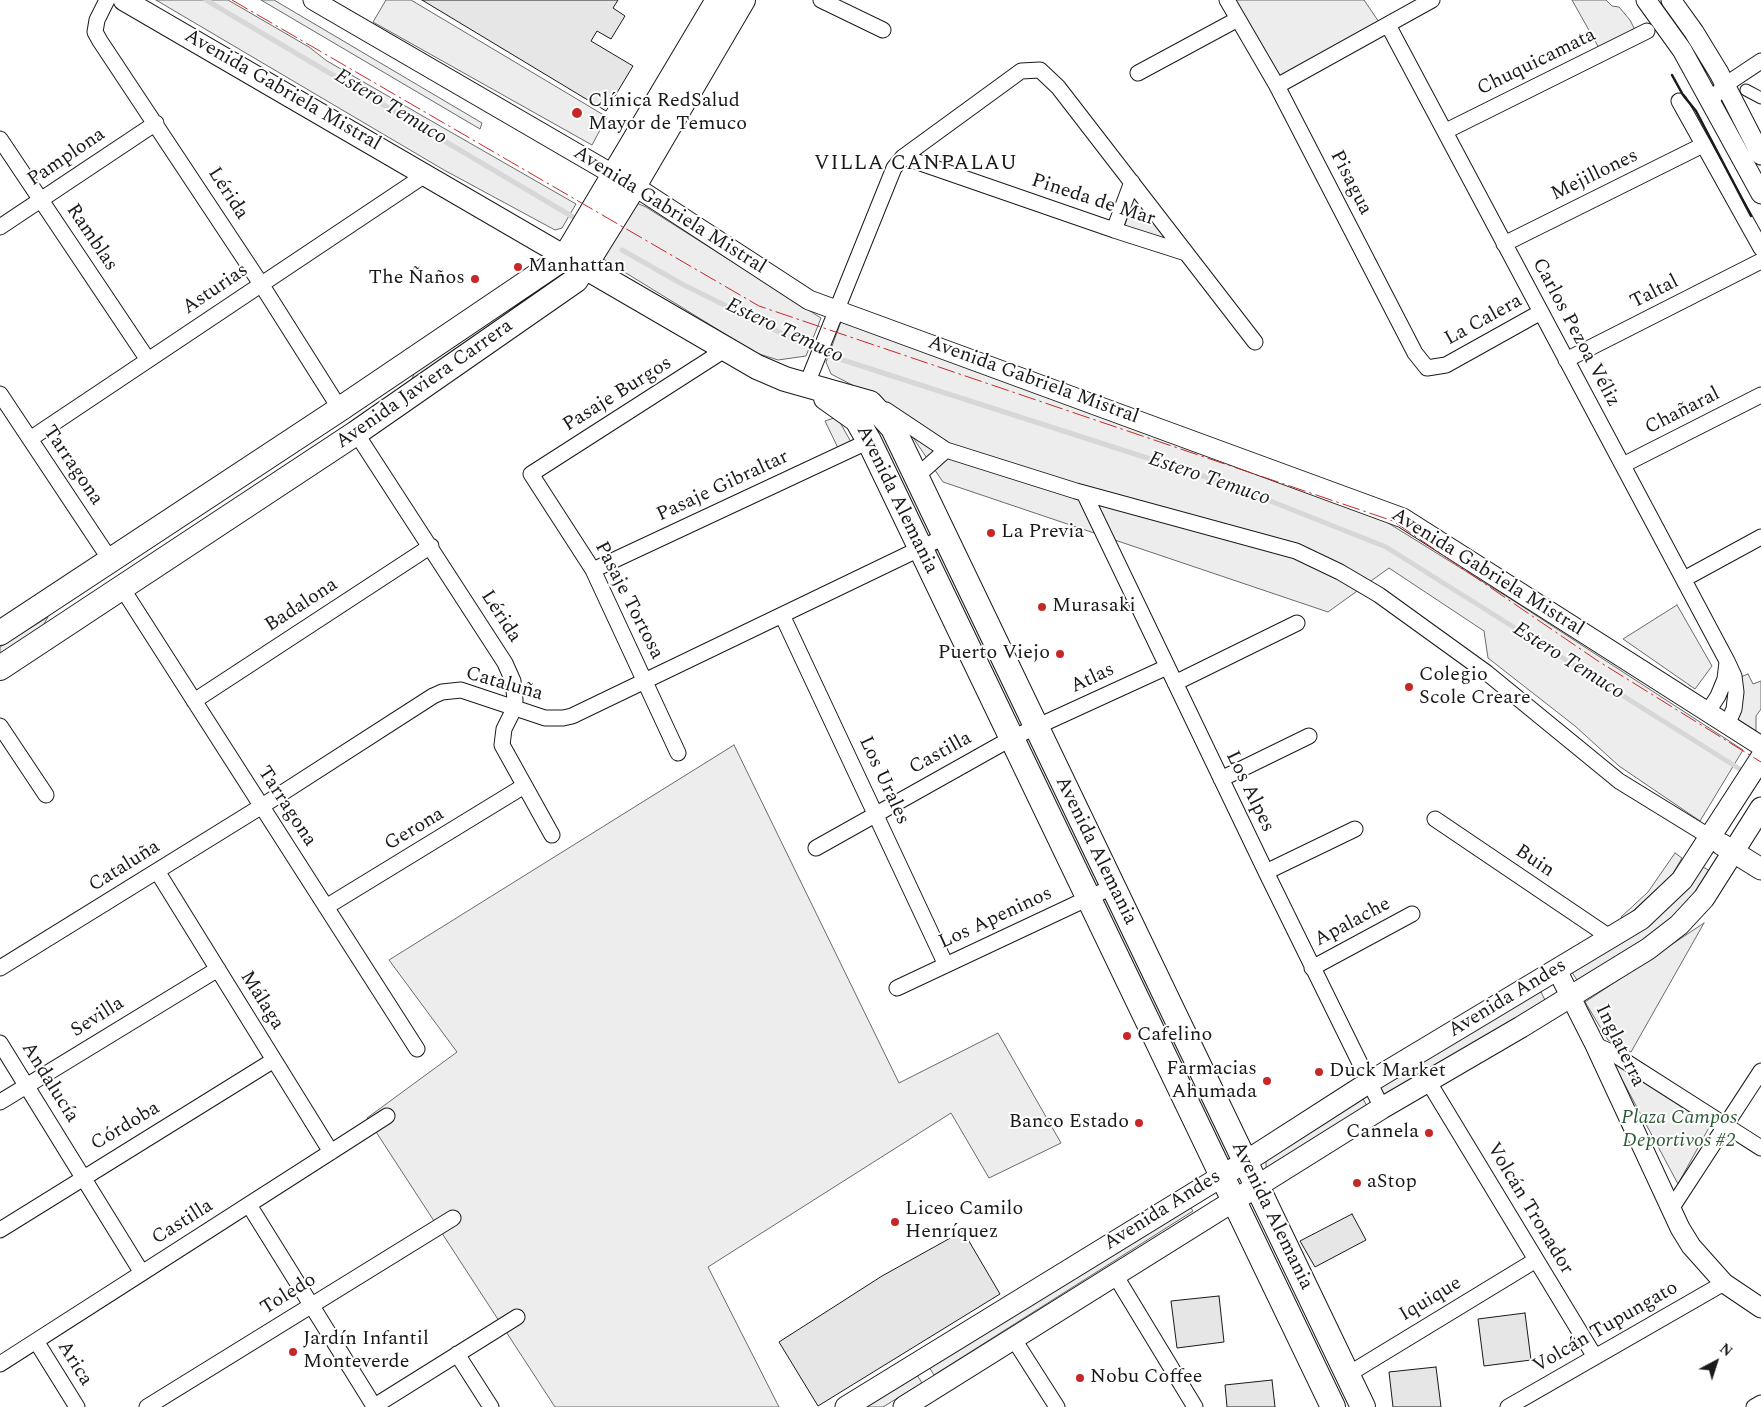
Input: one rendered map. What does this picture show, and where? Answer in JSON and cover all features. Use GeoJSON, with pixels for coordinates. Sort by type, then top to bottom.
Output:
{"type":"FeatureCollection","features":[{"type":"Feature","properties":{"kind":"main road","name":"Avenida Gabriela Mistral"},"geometry":{"type":"LineString","coordinates":[[124,0],[757,367],[809,378]]}},
{"type":"Feature","properties":{"kind":"main road","name":"Avenida Javiera Carrera"},"geometry":{"type":"LineString","coordinates":[[0,668],[356,433],[576,280],[575,262],[614,174],[718,0]]}},
{"type":"Feature","properties":{"kind":"main road","name":"Avenida Javiera Carrera"},"geometry":{"type":"LineString","coordinates":[[0,633],[363,392],[575,262],[634,186],[743,0]]}},
{"type":"Feature","properties":{"kind":"main road","name":"Avenida Alemania"},"geometry":{"type":"LineString","coordinates":[[809,378],[870,404],[893,428],[1363,1407]]}},
{"type":"Feature","properties":{"kind":"main road","name":"Avenida Alemania"},"geometry":{"type":"LineString","coordinates":[[809,378],[857,420],[869,441],[1220,1176],[1333,1407]]}},
{"type":"Feature","properties":{"kind":"main road"},"geometry":{"type":"LineString","coordinates":[[356,433],[357,411],[363,392]]}},
{"type":"Feature","properties":{"kind":"main road"},"geometry":{"type":"LineString","coordinates":[[91,608],[103,585],[111,561],[129,569],[151,568]]}},
{"type":"Feature","properties":{"kind":"main road","name":"Avenida Andes"},"geometry":{"type":"LineString","coordinates":[[846,1407],[1245,1162],[1368,1083],[1640,919],[1682,880],[1739,792],[1760,755]]}},
{"type":"Feature","properties":{"kind":"main road","name":"Avenida Andes"},"geometry":{"type":"LineString","coordinates":[[913,1405],[1013,1338],[1233,1200],[1382,1108],[1648,949],[1679,925],[1704,898],[1759,810]]}},
{"type":"Feature","properties":{"kind":"main road"},"geometry":{"type":"LineString","coordinates":[[1710,837],[1761,869]]}},
{"type":"Feature","properties":{"kind":"street","name":"Lérida"},"geometry":{"type":"LineString","coordinates":[[107,0],[97,20],[95,32],[261,284],[340,409]]}},
{"type":"Feature","properties":{"kind":"street","name":"Avenida Gabriela Mistral"},"geometry":{"type":"LineString","coordinates":[[313,0],[634,186],[832,316],[1403,518],[1727,725],[1760,755]]}},
{"type":"Feature","properties":{"kind":"street"},"geometry":{"type":"LineString","coordinates":[[821,0],[884,30]]}},
{"type":"Feature","properties":{"kind":"street","name":"Pisagua"},"geometry":{"type":"LineString","coordinates":[[1227,0],[1277,86],[1415,353],[1427,368],[1446,365]]}},
{"type":"Feature","properties":{"kind":"street"},"geometry":{"type":"LineString","coordinates":[[1277,86],[1431,0]]}},
{"type":"Feature","properties":{"kind":"street"},"geometry":{"type":"LineString","coordinates":[[1646,0],[1664,22],[1711,100],[1761,194]]}},
{"type":"Feature","properties":{"kind":"street"},"geometry":{"type":"LineString","coordinates":[[1671,0],[1694,32],[1725,85],[1761,155]]}},
{"type":"Feature","properties":{"kind":"street"},"geometry":{"type":"LineString","coordinates":[[1138,73],[1238,19]]}},
{"type":"Feature","properties":{"kind":"street","name":"Carlos Pezoa Véliz"},"geometry":{"type":"LineString","coordinates":[[1388,25],[1727,661],[1734,676],[1736,692],[1734,709],[1727,725]]}},
{"type":"Feature","properties":{"kind":"street","name":"Chuquicamata"},"geometry":{"type":"LineString","coordinates":[[1446,131],[1647,31]]}},
{"type":"Feature","properties":{"kind":"street"},"geometry":{"type":"LineString","coordinates":[[1711,100],[1725,85],[1761,61]]}},
{"type":"Feature","properties":{"kind":"street"},"geometry":{"type":"LineString","coordinates":[[809,378],[832,316],[894,168],[903,157],[1021,71],[1040,70],[1058,86],[1256,342]]}},
{"type":"Feature","properties":{"kind":"street"},"geometry":{"type":"LineString","coordinates":[[1746,90],[1761,98]]}},
{"type":"Feature","properties":{"kind":"street"},"geometry":{"type":"LineString","coordinates":[[1679,101],[1761,248]]}},
{"type":"Feature","properties":{"kind":"street","name":"Pamplona"},"geometry":{"type":"LineString","coordinates":[[0,227],[156,123]]}},
{"type":"Feature","properties":{"kind":"street","name":"Ramblas"},"geometry":{"type":"LineString","coordinates":[[0,139],[148,360]]}},
{"type":"Feature","properties":{"kind":"street","name":"Mejillones"},"geometry":{"type":"LineString","coordinates":[[1504,244],[1703,145]]}},
{"type":"Feature","properties":{"kind":"street","name":"Pineda de Mar"},"geometry":{"type":"LineString","coordinates":[[903,157],[1114,230],[1186,252]]}},
{"type":"Feature","properties":{"kind":"street","name":"Asturias"},"geometry":{"type":"LineString","coordinates":[[30,439],[425,175]]}},
{"type":"Feature","properties":{"kind":"street"},"geometry":{"type":"LineString","coordinates":[[1114,230],[1132,182]]}},
{"type":"Feature","properties":{"kind":"street","name":"Taltal"},"geometry":{"type":"LineString","coordinates":[[1566,360],[1761,261]]}},
{"type":"Feature","properties":{"kind":"street","name":"La Calera"},"geometry":{"type":"LineString","coordinates":[[1446,365],[1541,312]]}},
{"type":"Feature","properties":{"kind":"street","name":"Pasaje Burgos"},"geometry":{"type":"LineString","coordinates":[[531,474],[726,349]]}},
{"type":"Feature","properties":{"kind":"street","name":"Tarragona"},"geometry":{"type":"LineString","coordinates":[[0,394],[111,561]]}},
{"type":"Feature","properties":{"kind":"street","name":"Chañaral"},"geometry":{"type":"LineString","coordinates":[[1623,465],[1761,395]]}},
{"type":"Feature","properties":{"kind":"street"},"geometry":{"type":"LineString","coordinates":[[870,404],[884,408],[946,450],[1084,493],[1296,551],[1340,572],[1379,595],[1487,673],[1619,781],[1710,837]]}},
{"type":"Feature","properties":{"kind":"street","name":"Lérida"},"geometry":{"type":"LineString","coordinates":[[356,433],[506,663],[513,681],[514,709],[506,722],[502,745],[552,835]]}},
{"type":"Feature","properties":{"kind":"street","name":"Pasaje Gibraltar"},"geometry":{"type":"LineString","coordinates":[[593,570],[869,441]]}},
{"type":"Feature","properties":{"kind":"street"},"geometry":{"type":"LineString","coordinates":[[916,477],[946,450]]}},
{"type":"Feature","properties":{"kind":"street","name":"Pasaje Tortosa"},"geometry":{"type":"LineString","coordinates":[[531,474],[593,570],[646,680],[678,753]]}},
{"type":"Feature","properties":{"kind":"street","name":"Los Alpes"},"geometry":{"type":"LineString","coordinates":[[1084,493],[1312,968],[1382,1108]]}},
{"type":"Feature","properties":{"kind":"street","name":"Cataluña"},"geometry":{"type":"LineString","coordinates":[[0,968],[442,692],[468,692],[545,718],[563,718],[944,536]]}},
{"type":"Feature","properties":{"kind":"street"},"geometry":{"type":"LineString","coordinates":[[1684,579],[1761,537]]}},
{"type":"Feature","properties":{"kind":"street","name":"Badalona"},"geometry":{"type":"LineString","coordinates":[[194,701],[431,546]]}},
{"type":"Feature","properties":{"kind":"street","name":"Tarragona"},"geometry":{"type":"LineString","coordinates":[[122,588],[418,1049]]}},
{"type":"Feature","properties":{"kind":"street","name":"Los Urales"},"geometry":{"type":"LineString","coordinates":[[782,615],[876,812],[946,965]]}},
{"type":"Feature","properties":{"kind":"street"},"geometry":{"type":"LineString","coordinates":[[1174,683],[1297,623]]}},
{"type":"Feature","properties":{"kind":"street"},"geometry":{"type":"LineString","coordinates":[[1707,713],[1722,687],[1727,661]]}},
{"type":"Feature","properties":{"kind":"street","name":"Atlas"},"geometry":{"type":"LineString","coordinates":[[1035,727],[1166,666]]}},
{"type":"Feature","properties":{"kind":"street"},"geometry":{"type":"LineString","coordinates":[[0,726],[46,795]]}},
{"type":"Feature","properties":{"kind":"street","name":"Castilla"},"geometry":{"type":"LineString","coordinates":[[816,848],[876,812],[1035,727]]}},
{"type":"Feature","properties":{"kind":"street"},"geometry":{"type":"LineString","coordinates":[[1221,779],[1309,736]]}},
{"type":"Feature","properties":{"kind":"street","name":"Gerona"},"geometry":{"type":"LineString","coordinates":[[326,907],[524,786]]}},
{"type":"Feature","properties":{"kind":"street","name":"Buin"},"geometry":{"type":"LineString","coordinates":[[1435,819],[1611,938]]}},
{"type":"Feature","properties":{"kind":"street"},"geometry":{"type":"LineString","coordinates":[[1266,872],[1355,829]]}},
{"type":"Feature","properties":{"kind":"street","name":"Málaga"},"geometry":{"type":"LineString","coordinates":[[157,871],[331,1152]]}},
{"type":"Feature","properties":{"kind":"street","name":"Los Apeninos"},"geometry":{"type":"LineString","coordinates":[[897,988],[1112,886]]}},
{"type":"Feature","properties":{"kind":"street","name":"Apalache"},"geometry":{"type":"LineString","coordinates":[[1312,968],[1412,914]]}},
{"type":"Feature","properties":{"kind":"street","name":"Sevilla"},"geometry":{"type":"LineString","coordinates":[[0,1102],[218,969]]}},
{"type":"Feature","properties":{"kind":"street","name":"Inglaterra"},"geometry":{"type":"LineString","coordinates":[[1557,970],[1595,1045],[1671,1209],[1691,1246],[1724,1283],[1761,1308]]}},
{"type":"Feature","properties":{"kind":"street","name":"Andalucía"},"geometry":{"type":"LineString","coordinates":[[0,1043],[142,1273]]}},
{"type":"Feature","properties":{"kind":"street"},"geometry":{"type":"LineString","coordinates":[[1595,1045],[1609,1051],[1761,1148]]}},
{"type":"Feature","properties":{"kind":"street","name":"Córdoba"},"geometry":{"type":"LineString","coordinates":[[0,1230],[274,1060]]}},
{"type":"Feature","properties":{"kind":"street"},"geometry":{"type":"LineString","coordinates":[[1671,1209],[1761,1071]]}},
{"type":"Feature","properties":{"kind":"street","name":"Volcán Tronador"},"geometry":{"type":"LineString","coordinates":[[1428,1081],[1595,1357]]}},
{"type":"Feature","properties":{"kind":"street","name":"Castilla"},"geometry":{"type":"LineString","coordinates":[[0,1364],[387,1116]]}},
{"type":"Feature","properties":{"kind":"street"},"geometry":{"type":"LineString","coordinates":[[249,1205],[373,1407],[517,1317]]}},
{"type":"Feature","properties":{"kind":"street","name":"Toledo"},"geometry":{"type":"LineString","coordinates":[[148,1407],[452,1218]]}},
{"type":"Feature","properties":{"kind":"street","name":"Iquique"},"geometry":{"type":"LineString","coordinates":[[1347,1375],[1536,1260]]}},
{"type":"Feature","properties":{"kind":"street"},"geometry":{"type":"LineString","coordinates":[[1114,1275],[1195,1407]]}},
{"type":"Feature","properties":{"kind":"street","name":"Volcán Tupungato"},"geometry":{"type":"LineString","coordinates":[[1508,1407],[1724,1283]]}},
{"type":"Feature","properties":{"kind":"street"},"geometry":{"type":"LineString","coordinates":[[1013,1338],[1057,1407]]}},
{"type":"Feature","properties":{"kind":"street","name":"Arica"},"geometry":{"type":"LineString","coordinates":[[36,1341],[77,1407]]}},
{"type":"Feature","properties":{"kind":"street"},"geometry":{"type":"LineString","coordinates":[[457,1354],[491,1407]]}},
{"type":"Feature","properties":{"kind":"street"},"geometry":{"type":"LineString","coordinates":[[1754,1407],[1761,1403]]}},
{"type":"Feature","properties":{"kind":"shaded area"},"geometry":{"type":"Polygon","coordinates":[[[156,0],[228,0],[309,47],[327,61],[576,204],[562,228],[555,230],[444,170],[156,0]]]}},
{"type":"Feature","properties":{"kind":"shaded area"},"geometry":{"type":"Polygon","coordinates":[[[261,0],[274,0],[482,123],[480,129],[261,0]]]}},
{"type":"Feature","properties":{"kind":"shaded area"},"geometry":{"type":"Polygon","coordinates":[[[386,0],[411,0],[607,117],[592,145],[373,22],[386,0]]]}},
{"type":"Feature","properties":{"kind":"shaded area"},"geometry":{"type":"Polygon","coordinates":[[[1234,0],[1364,0],[1379,22],[1279,77],[1234,0]]]}},
{"type":"Feature","properties":{"kind":"shaded area"},"geometry":{"type":"Polygon","coordinates":[[[1572,0],[1606,0],[1612,6],[1619,7],[1630,20],[1635,30],[1599,48],[1572,0]]]}},
{"type":"Feature","properties":{"kind":"shaded area"},"geometry":{"type":"Polygon","coordinates":[[[1134,197],[1171,246],[1124,228],[1134,197]]]}},
{"type":"Feature","properties":{"kind":"shaded area"},"geometry":{"type":"Polygon","coordinates":[[[634,202],[646,207],[821,318],[806,356],[778,360],[756,353],[600,257],[634,202]]]}},
{"type":"Feature","properties":{"kind":"shaded area"},"geometry":{"type":"Polygon","coordinates":[[[542,283],[552,289],[410,385],[416,368],[542,283]]]}},
{"type":"Feature","properties":{"kind":"shaded area"},"geometry":{"type":"Polygon","coordinates":[[[842,319],[1385,521],[1517,603],[1743,750],[1700,821],[1619,766],[1575,726],[1488,658],[1484,631],[1389,568],[1328,612],[943,482],[891,405],[831,374],[826,362],[842,319]]]}},
{"type":"Feature","properties":{"kind":"shaded area"},"geometry":{"type":"Polygon","coordinates":[[[837,417],[851,442],[838,448],[825,421],[837,417]]]}},
{"type":"Feature","properties":{"kind":"shaded area"},"geometry":{"type":"Polygon","coordinates":[[[869,419],[887,439],[934,534],[922,539],[869,419]]]}},
{"type":"Feature","properties":{"kind":"shaded area"},"geometry":{"type":"Polygon","coordinates":[[[938,550],[1230,1158],[1222,1163],[928,554],[938,550]]]}},
{"type":"Feature","properties":{"kind":"shaded area"},"geometry":{"type":"Polygon","coordinates":[[[1677,605],[1712,666],[1695,689],[1623,639],[1677,605]]]}},
{"type":"Feature","properties":{"kind":"shaded area"},"geometry":{"type":"Polygon","coordinates":[[[48,617],[37,636],[0,659],[0,647],[48,617]]]}},
{"type":"Feature","properties":{"kind":"shaded area"},"geometry":{"type":"Polygon","coordinates":[[[1748,674],[1753,684],[1761,681],[1761,709],[1756,716],[1756,731],[1736,718],[1738,678],[1748,674]]]}},
{"type":"Feature","properties":{"kind":"shaded area"},"geometry":{"type":"Polygon","coordinates":[[[734,745],[899,1083],[998,1033],[1061,1143],[989,1178],[951,1113],[708,1267],[779,1407],[555,1407],[367,1118],[457,1052],[389,960],[734,745]]]}},
{"type":"Feature","properties":{"kind":"shaded area"},"geometry":{"type":"Polygon","coordinates":[[[1675,853],[1682,858],[1672,875],[1623,920],[1621,917],[1648,892],[1675,853]]]}},
{"type":"Feature","properties":{"kind":"shaded area"},"geometry":{"type":"Polygon","coordinates":[[[1701,866],[1712,872],[1694,898],[1651,937],[1577,980],[1571,971],[1701,866]]]}},
{"type":"Feature","properties":{"kind":"shaded area"},"geometry":{"type":"Polygon","coordinates":[[[1704,923],[1631,1052],[1608,1040],[1585,1002],[1704,923]]]}},
{"type":"Feature","properties":{"kind":"shaded area"},"geometry":{"type":"Polygon","coordinates":[[[1541,992],[1545,1000],[1389,1095],[1381,1096],[1375,1087],[1529,994],[1541,992]]]}},
{"type":"Feature","properties":{"kind":"shaded area","name":"Plaza Campos Deportivos #2"},"geometry":{"type":"Polygon","coordinates":[[[1610,1057],[1712,1122],[1678,1184],[1610,1057]]]}},
{"type":"Feature","properties":{"kind":"shaded area"},"geometry":{"type":"Polygon","coordinates":[[[1362,1097],[1367,1106],[1266,1169],[1266,1158],[1362,1097]]]}},
{"type":"Feature","properties":{"kind":"shaded area"},"geometry":{"type":"Polygon","coordinates":[[[1188,1204],[1193,1211],[934,1375],[929,1367],[1188,1204]]]}},
{"type":"Feature","properties":{"kind":"shaded area"},"geometry":{"type":"Polygon","coordinates":[[[917,1375],[922,1383],[883,1407],[865,1407],[917,1375]]]}},
{"type":"Feature","properties":{"kind":"building"},"geometry":{"type":"Polygon","coordinates":[[[422,0],[618,0],[613,8],[625,16],[611,39],[597,31],[591,41],[633,66],[606,111],[422,0]]]}},
{"type":"Feature","properties":{"kind":"building"},"geometry":{"type":"Polygon","coordinates":[[[1352,1214],[1366,1240],[1315,1267],[1300,1241],[1352,1214]]]}},
{"type":"Feature","properties":{"kind":"building"},"geometry":{"type":"Polygon","coordinates":[[[963,1231],[1000,1294],[818,1406],[779,1342],[882,1276],[963,1231]]]}},
{"type":"Feature","properties":{"kind":"building"},"geometry":{"type":"Polygon","coordinates":[[[1219,1296],[1224,1342],[1177,1348],[1171,1301],[1219,1296]]]}},
{"type":"Feature","properties":{"kind":"building"},"geometry":{"type":"Polygon","coordinates":[[[1525,1313],[1531,1360],[1484,1366],[1478,1319],[1525,1313]]]}},
{"type":"Feature","properties":{"kind":"building"},"geometry":{"type":"Polygon","coordinates":[[[1436,1367],[1441,1407],[1393,1407],[1389,1372],[1436,1367]]]}},
{"type":"Feature","properties":{"kind":"building"},"geometry":{"type":"Polygon","coordinates":[[[1272,1380],[1275,1407],[1227,1407],[1225,1385],[1272,1380]]]}},
{"type":"Feature","properties":{"kind":"waterway","name":"Estero Temuco"},"geometry":{"type":"LineString","coordinates":[[206,0],[573,217]]}},
{"type":"Feature","properties":{"kind":"waterway","name":"Estero Temuco"},"geometry":{"type":"LineString","coordinates":[[622,250],[682,284],[821,353],[1225,483],[1386,547],[1746,773]]}},
{"type":"Feature","properties":{"kind":"wall"},"geometry":{"type":"LineString","coordinates":[[1672,75],[1683,95],[1696,111],[1751,216]]}},
{"type":"Feature","properties":{"kind":"power"},"geometry":{"type":"LineString","coordinates":[[232,0],[759,306],[1393,521],[1598,661],[1761,762]]}},
{"type":"Feature","properties":{"kind":"place","name":"Clínica RedSalud Mayor de Temuco"},"geometry":{"type":"Point","coordinates":[577,113]}},
{"type":"Feature","properties":{"kind":"place","name":"Manhattan"},"geometry":{"type":"Point","coordinates":[518,267]}},
{"type":"Feature","properties":{"kind":"place","name":"The Ñaños"},"geometry":{"type":"Point","coordinates":[475,279]}},
{"type":"Feature","properties":{"kind":"place","name":"La Previa"},"geometry":{"type":"Point","coordinates":[991,533]}},
{"type":"Feature","properties":{"kind":"place","name":"Murasaki"},"geometry":{"type":"Point","coordinates":[1042,607]}},
{"type":"Feature","properties":{"kind":"place","name":"Puerto Viejo"},"geometry":{"type":"Point","coordinates":[1060,654]}},
{"type":"Feature","properties":{"kind":"place","name":"Colegio Scole Creare"},"geometry":{"type":"Point","coordinates":[1409,687]}},
{"type":"Feature","properties":{"kind":"place","name":"Cafelino"},"geometry":{"type":"Point","coordinates":[1127,1036]}},
{"type":"Feature","properties":{"kind":"place","name":"Duck Market"},"geometry":{"type":"Point","coordinates":[1319,1072]}},
{"type":"Feature","properties":{"kind":"place","name":"Farmacias Ahumada"},"geometry":{"type":"Point","coordinates":[1267,1081]}},
{"type":"Feature","properties":{"kind":"place","name":"Banco Estado"},"geometry":{"type":"Point","coordinates":[1139,1123]}},
{"type":"Feature","properties":{"kind":"place","name":"Cannela"},"geometry":{"type":"Point","coordinates":[1429,1133]}},
{"type":"Feature","properties":{"kind":"place","name":"aStop"},"geometry":{"type":"Point","coordinates":[1357,1183]}},
{"type":"Feature","properties":{"kind":"place","name":"Liceo Camilo Henríquez"},"geometry":{"type":"Point","coordinates":[895,1222]}},
{"type":"Feature","properties":{"kind":"place","name":"Jardín Infantil Monteverde"},"geometry":{"type":"Point","coordinates":[293,1352]}},
{"type":"Feature","properties":{"kind":"place","name":"Nobu Coffee"},"geometry":{"type":"Point","coordinates":[1080,1378]}},
{"type":"Feature","properties":{"kind":"district","name":"VILLA CANPALAU"},"geometry":{"type":"Point","coordinates":[916,165]}}]}
